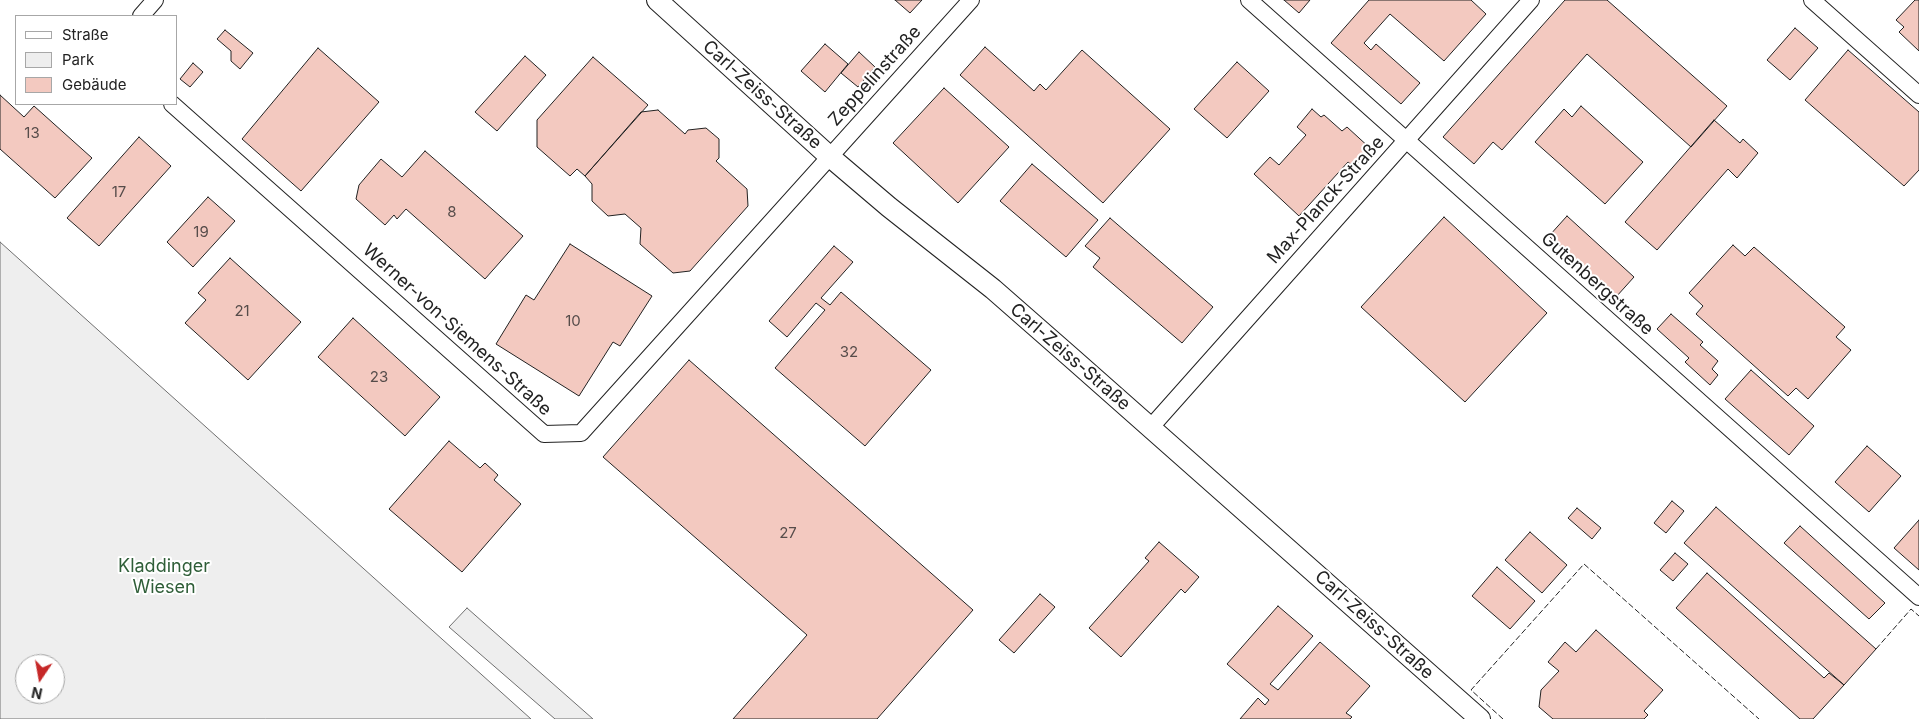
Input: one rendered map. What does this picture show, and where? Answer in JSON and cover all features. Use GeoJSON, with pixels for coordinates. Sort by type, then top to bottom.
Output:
{"type":"FeatureCollection","features":[{"type":"Feature","properties":{"kind":"main road","name":"Carl-Zeiss-Straße"},"geometry":{"type":"LineString","coordinates":[[657,0],[829,156],[889,207],[993,289],[1480,719]]}},
{"type":"Feature","properties":{"kind":"street"},"geometry":{"type":"LineString","coordinates":[[142,15],[155,0]]}},
{"type":"Feature","properties":{"kind":"street","name":"Zeppelinstraße"},"geometry":{"type":"LineString","coordinates":[[829,156],[971,0]]}},
{"type":"Feature","properties":{"kind":"street","name":"Gutenbergstraße"},"geometry":{"type":"LineString","coordinates":[[1249,0],[1406,142],[1919,597]]}},
{"type":"Feature","properties":{"kind":"street","name":"Max-Planck-Straße"},"geometry":{"type":"LineString","coordinates":[[1151,427],[1531,0]]}},
{"type":"Feature","properties":{"kind":"street"},"geometry":{"type":"LineString","coordinates":[[1812,0],[1919,95]]}},
{"type":"Feature","properties":{"kind":"street","name":"Werner-von-Siemens-Straße"},"geometry":{"type":"LineString","coordinates":[[173,105],[544,434],[581,433],[829,156]]}},
{"type":"Feature","properties":{"kind":"green space","name":"Kladdinger Wiesen"},"geometry":{"type":"Polygon","coordinates":[[[0,242],[531,719],[0,719],[0,242]]]}},
{"type":"Feature","properties":{"kind":"green space"},"geometry":{"type":"Polygon","coordinates":[[[467,608],[593,719],[555,719],[449,627],[467,608]]]}},
{"type":"Feature","properties":{"kind":"building"},"geometry":{"type":"Polygon","coordinates":[[[895,0],[922,0],[910,13],[895,0]]]}},
{"type":"Feature","properties":{"kind":"building"},"geometry":{"type":"Polygon","coordinates":[[[1284,0],[1310,0],[1299,13],[1284,0]]]}},
{"type":"Feature","properties":{"kind":"building"},"geometry":{"type":"Polygon","coordinates":[[[1369,0],[1471,0],[1486,14],[1444,61],[1390,14],[1364,43],[1371,50],[1376,44],[1420,83],[1401,104],[1331,43],[1369,0]]]}},
{"type":"Feature","properties":{"kind":"building"},"geometry":{"type":"Polygon","coordinates":[[[1565,0],[1607,0],[1727,106],[1691,147],[1587,54],[1502,150],[1493,142],[1474,164],[1443,137],[1565,0]]]}},
{"type":"Feature","properties":{"kind":"building"},"geometry":{"type":"Polygon","coordinates":[[[1915,0],[1919,0],[1919,51],[1899,32],[1904,27],[1896,20],[1915,0]]]}},
{"type":"Feature","properties":{"kind":"building"},"geometry":{"type":"Polygon","coordinates":[[[1795,28],[1818,48],[1790,80],[1767,60],[1795,28]]]}},
{"type":"Feature","properties":{"kind":"building"},"geometry":{"type":"Polygon","coordinates":[[[225,30],[253,53],[240,69],[231,61],[231,51],[217,39],[225,30]]]}},
{"type":"Feature","properties":{"kind":"building"},"geometry":{"type":"Polygon","coordinates":[[[825,44],[848,64],[825,92],[801,71],[825,44]]]}},
{"type":"Feature","properties":{"kind":"building"},"geometry":{"type":"Polygon","coordinates":[[[985,47],[1034,91],[1040,84],[1046,90],[1082,50],[1170,129],[1103,203],[960,75],[985,47]]]}},
{"type":"Feature","properties":{"kind":"building"},"geometry":{"type":"Polygon","coordinates":[[[318,48],[379,102],[301,191],[242,139],[318,48]]]}},
{"type":"Feature","properties":{"kind":"building"},"geometry":{"type":"Polygon","coordinates":[[[1848,50],[1919,112],[1919,170],[1904,186],[1805,100],[1848,50]]]}},
{"type":"Feature","properties":{"kind":"building"},"geometry":{"type":"Polygon","coordinates":[[[859,52],[875,67],[858,87],[841,73],[859,52]]]}},
{"type":"Feature","properties":{"kind":"building"},"geometry":{"type":"Polygon","coordinates":[[[525,56],[546,75],[497,131],[475,112],[525,56]]]}},
{"type":"Feature","properties":{"kind":"building"},"geometry":{"type":"Polygon","coordinates":[[[593,57],[648,105],[585,176],[577,169],[570,176],[537,147],[537,120],[593,57]]]}},
{"type":"Feature","properties":{"kind":"building"},"geometry":{"type":"Polygon","coordinates":[[[1237,62],[1269,91],[1227,138],[1194,109],[1237,62]]]}},
{"type":"Feature","properties":{"kind":"building"},"geometry":{"type":"Polygon","coordinates":[[[193,63],[203,72],[190,87],[180,79],[193,63]]]}},
{"type":"Feature","properties":{"kind":"building"},"geometry":{"type":"Polygon","coordinates":[[[944,88],[1009,147],[958,203],[893,143],[944,88]]]}},
{"type":"Feature","properties":{"kind":"building"},"geometry":{"type":"Polygon","coordinates":[[[0,95],[24,117],[34,106],[92,158],[55,198],[0,149],[0,95]]]}},
{"type":"Feature","properties":{"kind":"building"},"geometry":{"type":"Polygon","coordinates":[[[1581,106],[1643,162],[1605,204],[1535,142],[1564,109],[1572,117],[1581,106]]]}},
{"type":"Feature","properties":{"kind":"building"},"geometry":{"type":"Polygon","coordinates":[[[1312,109],[1321,117],[1324,115],[1342,131],[1347,127],[1371,149],[1354,167],[1348,162],[1299,216],[1254,174],[1270,157],[1279,165],[1306,135],[1297,127],[1312,109]]]}},
{"type":"Feature","properties":{"kind":"building"},"geometry":{"type":"Polygon","coordinates":[[[658,110],[685,134],[688,130],[706,128],[719,139],[719,158],[716,161],[747,189],[748,206],[690,271],[673,273],[640,244],[641,228],[625,214],[608,216],[592,201],[592,184],[585,176],[641,112],[658,110]]]}},
{"type":"Feature","properties":{"kind":"building"},"geometry":{"type":"Polygon","coordinates":[[[1714,120],[1740,143],[1743,139],[1758,153],[1737,178],[1728,169],[1657,250],[1625,222],[1714,120]]]}},
{"type":"Feature","properties":{"kind":"building"},"geometry":{"type":"Polygon","coordinates":[[[139,137],[171,166],[99,246],[67,218],[139,137]]]}},
{"type":"Feature","properties":{"kind":"building"},"geometry":{"type":"Polygon","coordinates":[[[425,151],[523,236],[485,279],[406,209],[397,219],[394,215],[385,225],[356,199],[359,185],[381,159],[402,177],[425,151]]]}},
{"type":"Feature","properties":{"kind":"building"},"geometry":{"type":"Polygon","coordinates":[[[1032,164],[1098,220],[1066,257],[1000,201],[1032,164]]]}},
{"type":"Feature","properties":{"kind":"building"},"geometry":{"type":"Polygon","coordinates":[[[208,197],[235,221],[193,267],[167,242],[208,197]]]}},
{"type":"Feature","properties":{"kind":"building"},"geometry":{"type":"Polygon","coordinates":[[[1567,216],[1634,277],[1616,297],[1549,236],[1567,216]]]}},
{"type":"Feature","properties":{"kind":"building"},"geometry":{"type":"Polygon","coordinates":[[[1444,217],[1547,313],[1465,402],[1361,307],[1444,217]]]}},
{"type":"Feature","properties":{"kind":"building"},"geometry":{"type":"Polygon","coordinates":[[[1110,218],[1213,307],[1182,343],[1093,267],[1100,258],[1085,246],[1110,218]]]}},
{"type":"Feature","properties":{"kind":"building"},"geometry":{"type":"Polygon","coordinates":[[[570,244],[652,296],[620,346],[613,342],[579,396],[496,344],[526,295],[534,300],[570,244]]]}},
{"type":"Feature","properties":{"kind":"building"},"geometry":{"type":"Polygon","coordinates":[[[1733,245],[1745,256],[1754,247],[1845,327],[1836,337],[1851,350],[1808,399],[1796,388],[1788,396],[1696,314],[1703,306],[1689,293],[1733,245]]]}},
{"type":"Feature","properties":{"kind":"building"},"geometry":{"type":"Polygon","coordinates":[[[834,246],[853,262],[821,298],[830,305],[841,292],[931,370],[865,446],[775,368],[825,310],[816,303],[787,337],[769,321],[834,246]]]}},
{"type":"Feature","properties":{"kind":"building"},"geometry":{"type":"Polygon","coordinates":[[[230,258],[301,322],[248,380],[185,323],[206,300],[198,293],[230,258]]]}},
{"type":"Feature","properties":{"kind":"building"},"geometry":{"type":"Polygon","coordinates":[[[1671,314],[1703,342],[1700,345],[1718,361],[1712,369],[1718,375],[1710,385],[1685,362],[1689,358],[1657,329],[1671,314]]]}},
{"type":"Feature","properties":{"kind":"building"},"geometry":{"type":"Polygon","coordinates":[[[353,318],[440,397],[405,436],[318,357],[353,318]]]}},
{"type":"Feature","properties":{"kind":"building"},"geometry":{"type":"Polygon","coordinates":[[[689,360],[973,610],[877,719],[733,719],[807,635],[603,457],[689,360]]]}},
{"type":"Feature","properties":{"kind":"building"},"geometry":{"type":"Polygon","coordinates":[[[1751,370],[1814,426],[1789,455],[1725,399],[1751,370]]]}},
{"type":"Feature","properties":{"kind":"building"},"geometry":{"type":"Polygon","coordinates":[[[449,441],[480,468],[485,463],[498,475],[494,480],[521,504],[462,572],[389,509],[449,441]]]}},
{"type":"Feature","properties":{"kind":"building"},"geometry":{"type":"Polygon","coordinates":[[[1867,446],[1901,476],[1869,512],[1835,482],[1867,446]]]}},
{"type":"Feature","properties":{"kind":"building"},"geometry":{"type":"Polygon","coordinates":[[[1672,501],[1684,511],[1666,533],[1654,523],[1672,501]]]}},
{"type":"Feature","properties":{"kind":"building"},"geometry":{"type":"Polygon","coordinates":[[[1716,507],[1876,649],[1844,685],[1684,543],[1716,507]]]}},
{"type":"Feature","properties":{"kind":"building"},"geometry":{"type":"Polygon","coordinates":[[[1577,508],[1601,528],[1592,539],[1568,518],[1577,508]]]}},
{"type":"Feature","properties":{"kind":"building"},"geometry":{"type":"Polygon","coordinates":[[[1919,520],[1919,570],[1894,548],[1919,520]]]}},
{"type":"Feature","properties":{"kind":"building"},"geometry":{"type":"Polygon","coordinates":[[[1800,526],[1885,603],[1869,619],[1784,543],[1800,526]]]}},
{"type":"Feature","properties":{"kind":"building"},"geometry":{"type":"Polygon","coordinates":[[[1530,532],[1567,565],[1542,593],[1505,560],[1530,532]]]}},
{"type":"Feature","properties":{"kind":"building"},"geometry":{"type":"Polygon","coordinates":[[[1159,542],[1199,577],[1185,593],[1181,589],[1121,657],[1089,628],[1149,561],[1145,558],[1159,542]]]}},
{"type":"Feature","properties":{"kind":"building"},"geometry":{"type":"Polygon","coordinates":[[[1675,553],[1688,564],[1673,581],[1660,570],[1675,553]]]}},
{"type":"Feature","properties":{"kind":"building"},"geometry":{"type":"Polygon","coordinates":[[[1497,567],[1535,601],[1510,629],[1472,596],[1497,567]]]}},
{"type":"Feature","properties":{"kind":"building"},"geometry":{"type":"Polygon","coordinates":[[[1707,573],[1824,678],[1829,673],[1844,685],[1813,719],[1800,719],[1676,608],[1707,573]]]}},
{"type":"Feature","properties":{"kind":"building"},"geometry":{"type":"Polygon","coordinates":[[[1040,594],[1055,607],[1014,653],[999,640],[1040,594]]]}},
{"type":"Feature","properties":{"kind":"building"},"geometry":{"type":"Polygon","coordinates":[[[1278,606],[1313,636],[1270,684],[1278,690],[1320,642],[1370,686],[1346,713],[1352,717],[1350,719],[1240,719],[1258,698],[1265,705],[1269,700],[1227,664],[1278,606]]]}},
{"type":"Feature","properties":{"kind":"building"},"geometry":{"type":"Polygon","coordinates":[[[1596,630],[1663,690],[1644,711],[1648,715],[1644,719],[1553,719],[1539,707],[1541,690],[1559,671],[1548,662],[1565,642],[1576,652],[1596,630]]]}},
{"type":"Feature","properties":{"kind":"fence"},"geometry":{"type":"LineString","coordinates":[[1503,719],[1471,690],[1584,564],[1759,719]]}},
{"type":"Feature","properties":{"kind":"fence"},"geometry":{"type":"LineString","coordinates":[[1876,649],[1911,609],[1919,616]]}}]}
